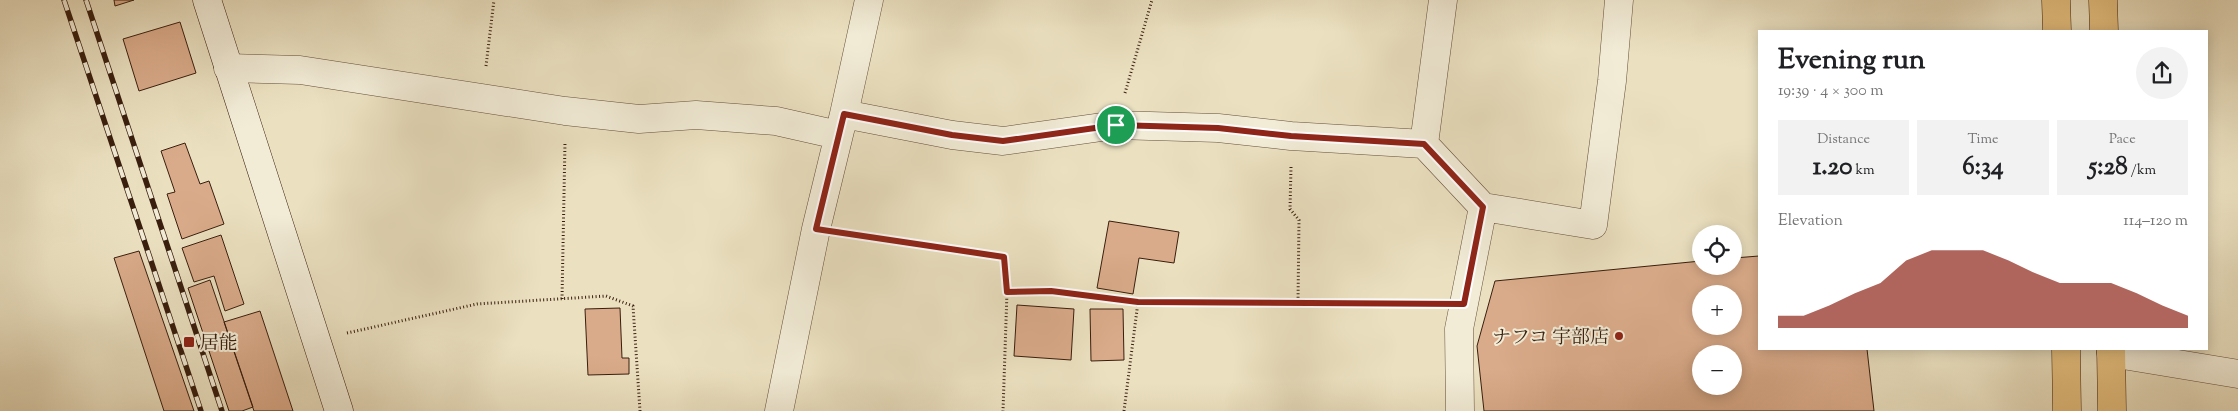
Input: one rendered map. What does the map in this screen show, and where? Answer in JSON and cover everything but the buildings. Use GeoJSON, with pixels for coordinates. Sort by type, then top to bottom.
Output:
{"type":"FeatureCollection","features":[{"type":"Feature","properties":{"kind":"highway"},"geometry":{"type":"LineString","coordinates":[[2056,0],[2056,30]]}},
{"type":"Feature","properties":{"kind":"highway"},"geometry":{"type":"LineString","coordinates":[[2103,0],[2104,30]]}},
{"type":"Feature","properties":{"kind":"highway"},"geometry":{"type":"LineString","coordinates":[[2066,350],[2068,411]]}},
{"type":"Feature","properties":{"kind":"highway"},"geometry":{"type":"LineString","coordinates":[[2111,351],[2112,411]]}},
{"type":"Feature","properties":{"kind":"street"},"geometry":{"type":"LineString","coordinates":[[207,0],[318,340],[339,411]]}},
{"type":"Feature","properties":{"kind":"street"},"geometry":{"type":"LineString","coordinates":[[779,411],[816,229],[869,0]]}},
{"type":"Feature","properties":{"kind":"street"},"geometry":{"type":"LineString","coordinates":[[1424,144],[1443,0]]}},
{"type":"Feature","properties":{"kind":"street"},"geometry":{"type":"LineString","coordinates":[[228,68],[300,70],[565,111],[639,120],[696,115],[841,124],[1003,141],[1116,125],[1218,128],[1291,136],[1424,144],[1483,207],[1593,225],[1612,81],[1619,0]]}},
{"type":"Feature","properties":{"kind":"street"},"geometry":{"type":"LineString","coordinates":[[1460,411],[1459,329],[1483,207]]}},
{"type":"Feature","properties":{"kind":"street"},"geometry":{"type":"LineString","coordinates":[[2111,351],[2238,374]]}},
{"type":"Feature","properties":{"kind":"path"},"geometry":{"type":"LineString","coordinates":[[482,98],[494,0]]}},
{"type":"Feature","properties":{"kind":"path"},"geometry":{"type":"LineString","coordinates":[[1116,125],[1152,0]]}},
{"type":"Feature","properties":{"kind":"path"},"geometry":{"type":"LineString","coordinates":[[562,299],[565,111]]}},
{"type":"Feature","properties":{"kind":"path"},"geometry":{"type":"LineString","coordinates":[[1291,136],[1290,209],[1299,220],[1298,301]]}},
{"type":"Feature","properties":{"kind":"path"},"geometry":{"type":"LineString","coordinates":[[816,229],[1004,257],[1007,292],[1003,411]]}},
{"type":"Feature","properties":{"kind":"path"},"geometry":{"type":"LineString","coordinates":[[1007,292],[1051,291],[1138,302],[1298,301],[1464,304]]}},
{"type":"Feature","properties":{"kind":"path"},"geometry":{"type":"LineString","coordinates":[[318,340],[478,304],[606,296],[633,306],[640,411]]}},
{"type":"Feature","properties":{"kind":"path"},"geometry":{"type":"LineString","coordinates":[[1124,411],[1138,302]]}},
{"type":"Feature","properties":{"kind":"railway"},"geometry":{"type":"LineString","coordinates":[[64,0],[201,411]]}},
{"type":"Feature","properties":{"kind":"railway"},"geometry":{"type":"LineString","coordinates":[[86,0],[222,411]]}},
{"type":"Feature","properties":{"kind":"place","name":"ナフコ 宇部店"},"geometry":{"type":"Point","coordinates":[1619,336]}},
{"type":"Feature","properties":{"kind":"place","name":"居能"},"geometry":{"type":"Point","coordinates":[189,342]}},
{"type":"Feature","properties":{"kind":"route"},"geometry":{"type":"LineString","coordinates":[[844,114],[952,135],[1003,141],[1116,125],[1218,128],[1291,136],[1424,144],[1483,207],[1464,304],[1298,301],[1138,302],[1051,291],[1007,292],[1004,257],[816,229],[844,114]]}}]}
